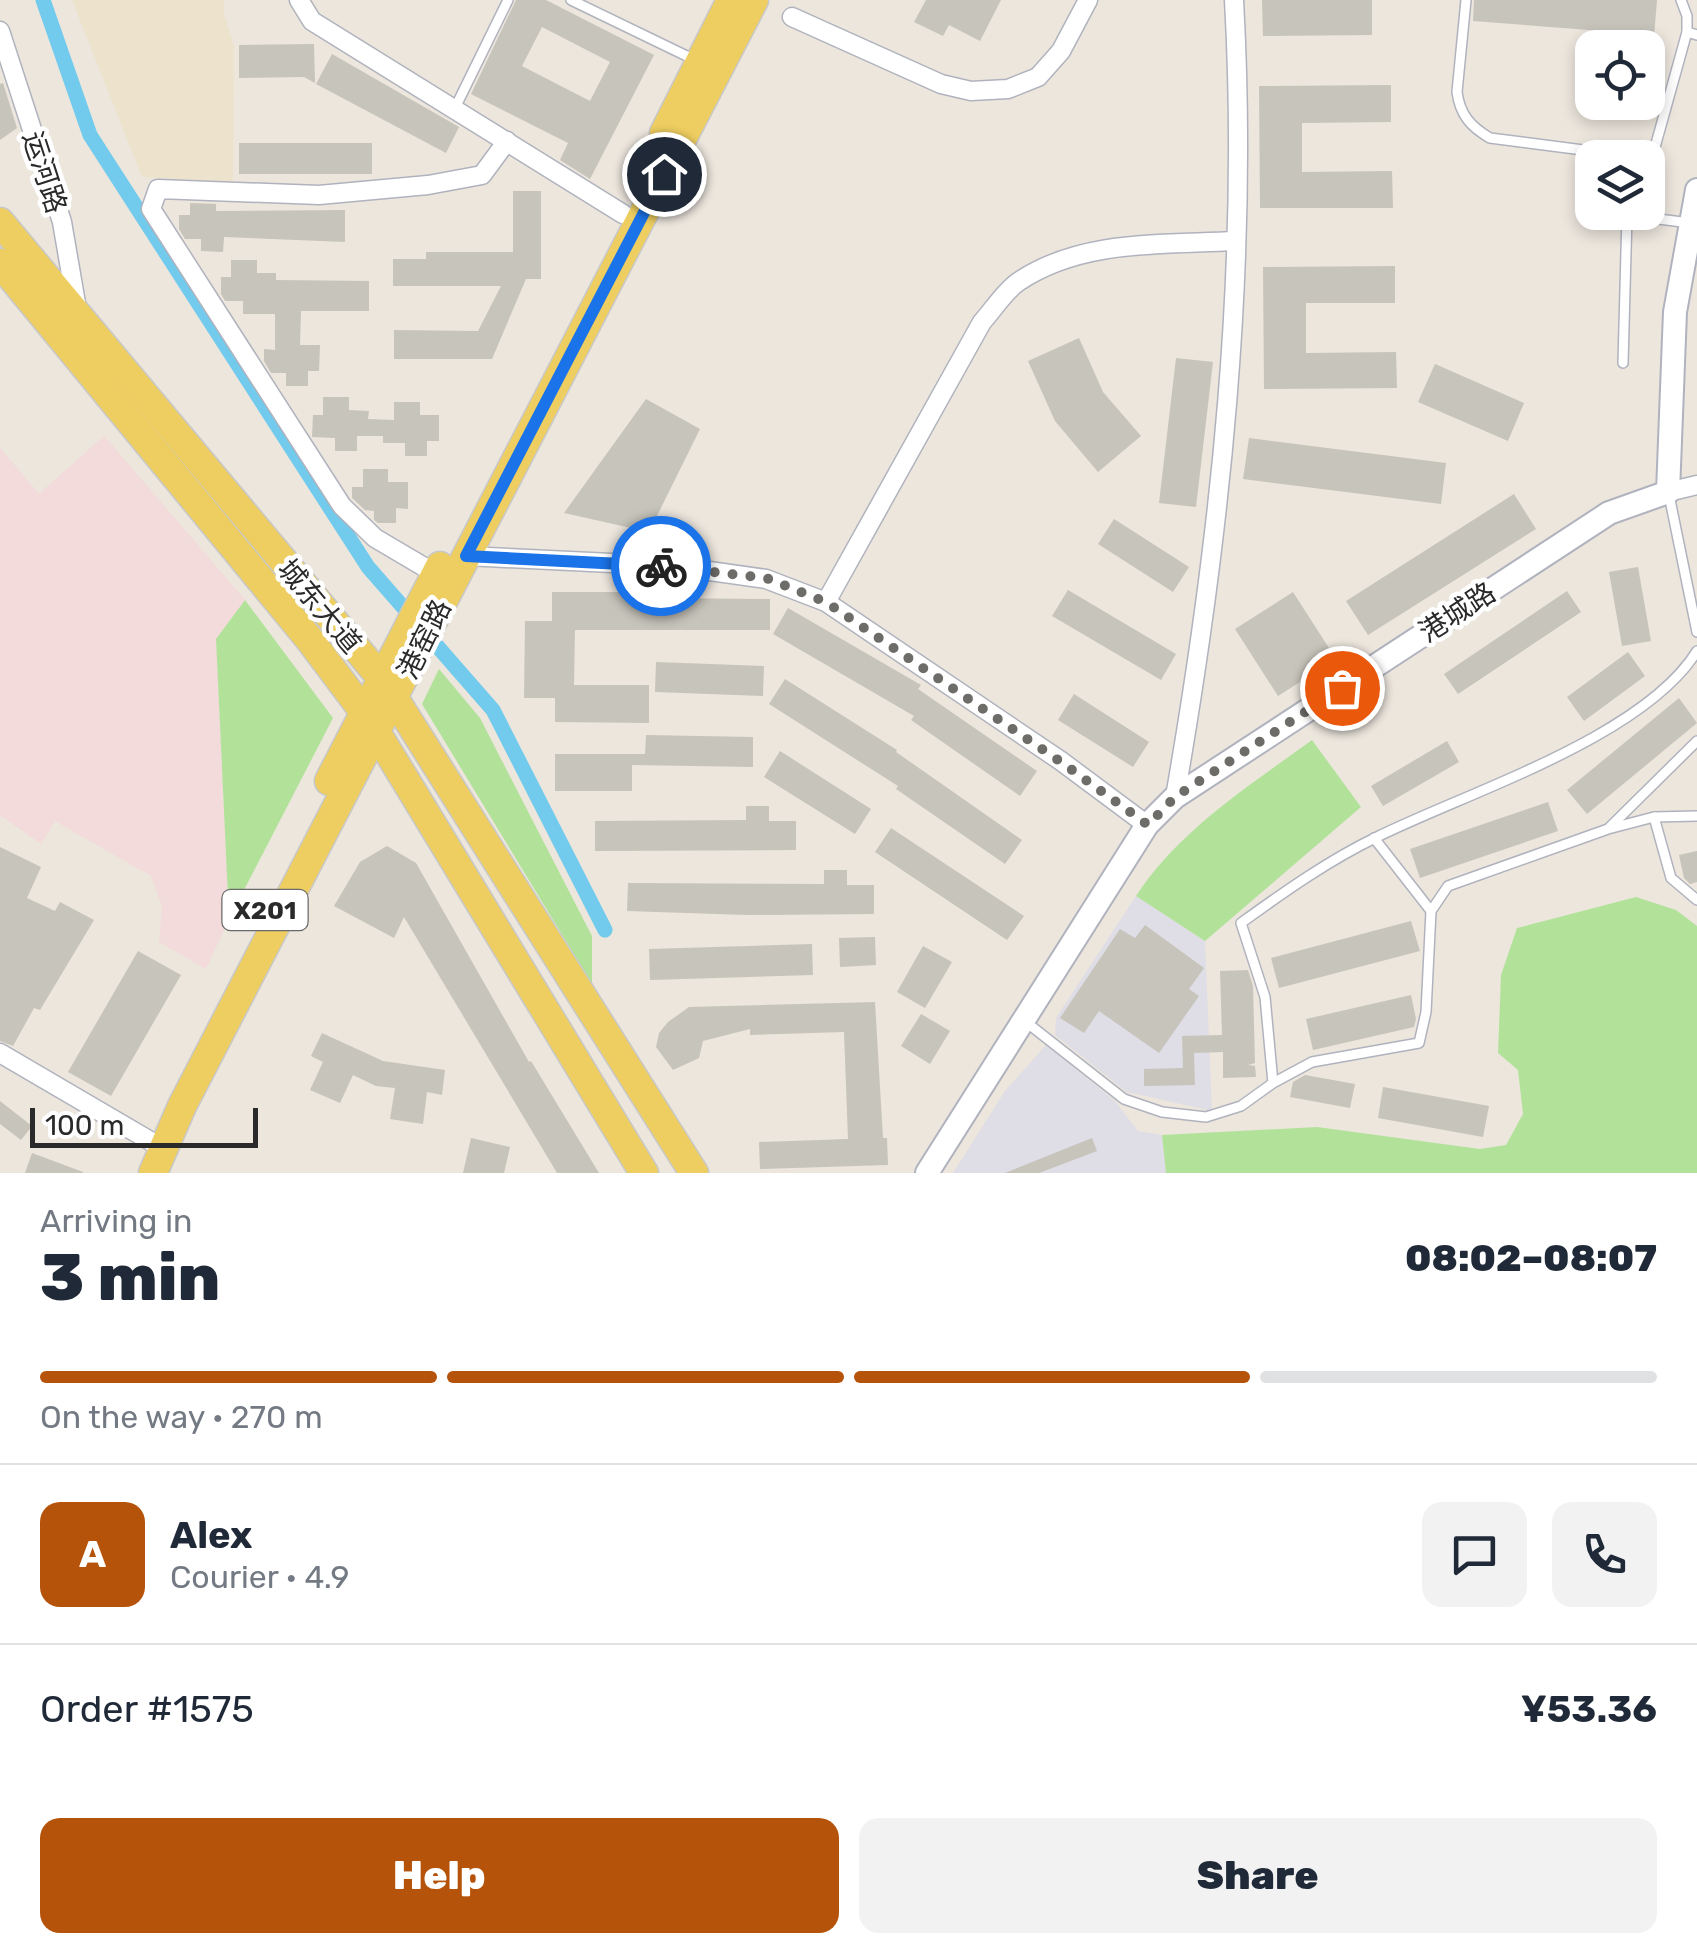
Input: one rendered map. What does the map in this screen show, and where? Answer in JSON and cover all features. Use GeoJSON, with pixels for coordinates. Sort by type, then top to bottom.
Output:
{"type":"FeatureCollection","features":[{"type":"Feature","properties":{"kind":"main road","name":"港窑路"},"geometry":{"type":"LineString","coordinates":[[138,1173],[406,655],[437,585],[731,0]]}},
{"type":"Feature","properties":{"kind":"main road","name":"港窑路"},"geometry":{"type":"LineString","coordinates":[[437,585],[466,556],[754,0]]}},
{"type":"Feature","properties":{"kind":"main road","name":"城东大道"},"geometry":{"type":"LineString","coordinates":[[0,222],[388,688],[694,1173]]}},
{"type":"Feature","properties":{"kind":"main road","name":"城东大道"},"geometry":{"type":"LineString","coordinates":[[0,264],[310,640],[370,722],[644,1173]]}},
{"type":"Feature","properties":{"kind":"main road","name":"港窑路"},"geometry":{"type":"LineString","coordinates":[[153,1173],[370,722]]}},
{"type":"Feature","properties":{"kind":"street"},"geometry":{"type":"LineString","coordinates":[[299,0],[312,21],[622,214]]}},
{"type":"Feature","properties":{"kind":"street"},"geometry":{"type":"LineString","coordinates":[[792,17],[941,84],[971,91],[1008,89],[1038,77],[1061,51],[1088,0]]}},
{"type":"Feature","properties":{"kind":"street"},"geometry":{"type":"LineString","coordinates":[[1175,797],[1214,532],[1236,300],[1239,97],[1234,0]]}},
{"type":"Feature","properties":{"kind":"street","name":"运河路"},"geometry":{"type":"LineString","coordinates":[[0,31],[62,222],[78,316]]}},
{"type":"Feature","properties":{"kind":"street"},"geometry":{"type":"LineString","coordinates":[[437,585],[375,538],[342,506],[152,209],[158,189],[319,195],[428,185],[482,175],[507,141]]}},
{"type":"Feature","properties":{"kind":"street"},"geometry":{"type":"LineString","coordinates":[[1697,190],[1676,312],[1668,492],[1697,485]]}},
{"type":"Feature","properties":{"kind":"street"},"geometry":{"type":"LineString","coordinates":[[826,602],[982,322],[1016,283],[1054,264],[1106,247],[1235,241]]}},
{"type":"Feature","properties":{"kind":"street","name":"港城路"},"geometry":{"type":"LineString","coordinates":[[927,1173],[1148,825],[1175,797],[1608,513],[1668,492]]}},
{"type":"Feature","properties":{"kind":"street"},"geometry":{"type":"LineString","coordinates":[[466,556],[674,566],[766,578],[826,602],[1148,825]]}},
{"type":"Feature","properties":{"kind":"street"},"geometry":{"type":"LineString","coordinates":[[0,1053],[152,1142]]}},
{"type":"Feature","properties":{"kind":"lane"},"geometry":{"type":"LineString","coordinates":[[455,108],[508,0]]}},
{"type":"Feature","properties":{"kind":"lane"},"geometry":{"type":"LineString","coordinates":[[571,0],[700,62]]}},
{"type":"Feature","properties":{"kind":"lane"},"geometry":{"type":"LineString","coordinates":[[1466,0],[1457,92],[1459,106],[1476,130],[1490,138],[1575,149]]}},
{"type":"Feature","properties":{"kind":"lane"},"geometry":{"type":"LineString","coordinates":[[1658,140],[1692,34],[1681,0]]}},
{"type":"Feature","properties":{"kind":"lane"},"geometry":{"type":"LineString","coordinates":[[1623,364],[1627,215],[1691,224]]}},
{"type":"Feature","properties":{"kind":"lane"},"geometry":{"type":"LineString","coordinates":[[1668,492],[1697,632]]}},
{"type":"Feature","properties":{"kind":"lane"},"geometry":{"type":"LineString","coordinates":[[1273,1083],[1265,997],[1241,923],[1374,838],[1601,734],[1682,674],[1697,650]]}},
{"type":"Feature","properties":{"kind":"lane"},"geometry":{"type":"LineString","coordinates":[[1608,829],[1697,741]]}},
{"type":"Feature","properties":{"kind":"lane"},"geometry":{"type":"LineString","coordinates":[[1024,1020],[1124,1099],[1162,1112],[1206,1117],[1241,1106],[1312,1062],[1419,1043],[1426,1012],[1431,910],[1448,886],[1608,829],[1654,817],[1697,816]]}},
{"type":"Feature","properties":{"kind":"lane"},"geometry":{"type":"LineString","coordinates":[[1654,817],[1672,878],[1697,900]]}},
{"type":"Feature","properties":{"kind":"lane"},"geometry":{"type":"LineString","coordinates":[[1374,838],[1431,910]]}},
{"type":"Feature","properties":{"kind":"shaded area"},"geometry":{"type":"Polygon","coordinates":[[[72,0],[224,0],[234,47],[233,182],[142,177],[72,0]]]}},
{"type":"Feature","properties":{"kind":"shaded area"},"geometry":{"type":"Polygon","coordinates":[[[104,436],[245,600],[216,639],[229,919],[206,969],[159,942],[162,906],[151,876],[55,821],[41,844],[0,815],[0,448],[39,494],[104,436]]]}},
{"type":"Feature","properties":{"kind":"shaded area"},"geometry":{"type":"Polygon","coordinates":[[[1136,896],[1205,941],[1212,1111],[1127,1092],[1055,1035],[1056,1018],[1136,896]]]}},
{"type":"Feature","properties":{"kind":"shaded area"},"geometry":{"type":"Polygon","coordinates":[[[1046,1045],[1115,1101],[1138,1131],[1162,1135],[1166,1173],[953,1173],[1005,1091],[1046,1045]]]}},
{"type":"Feature","properties":{"kind":"green space"},"geometry":{"type":"Polygon","coordinates":[[[245,600],[333,718],[229,919],[216,639],[245,600]]]}},
{"type":"Feature","properties":{"kind":"green space"},"geometry":{"type":"Polygon","coordinates":[[[439,669],[480,718],[592,936],[592,984],[422,704],[439,669]]]}},
{"type":"Feature","properties":{"kind":"green space"},"geometry":{"type":"Polygon","coordinates":[[[1312,740],[1361,807],[1205,941],[1136,896],[1153,872],[1194,830],[1312,740]]]}},
{"type":"Feature","properties":{"kind":"green space"},"geometry":{"type":"Polygon","coordinates":[[[1636,897],[1676,910],[1697,926],[1697,1173],[1166,1173],[1162,1135],[1317,1127],[1480,1149],[1506,1145],[1523,1114],[1518,1070],[1498,1053],[1501,975],[1517,928],[1636,897]]]}},
{"type":"Feature","properties":{"kind":"building"},"geometry":{"type":"Polygon","coordinates":[[[516,0],[546,0],[654,55],[590,179],[560,160],[568,143],[471,94],[516,0]],[[542,27],[522,66],[590,101],[610,62],[542,27]]]}},
{"type":"Feature","properties":{"kind":"building"},"geometry":{"type":"Polygon","coordinates":[[[926,0],[1001,0],[980,41],[949,25],[943,36],[914,22],[926,0]]]}},
{"type":"Feature","properties":{"kind":"building"},"geometry":{"type":"Polygon","coordinates":[[[1262,0],[1372,0],[1372,35],[1263,36],[1262,0]]]}},
{"type":"Feature","properties":{"kind":"building"},"geometry":{"type":"Polygon","coordinates":[[[1474,0],[1657,0],[1654,30],[1589,30],[1473,21],[1474,0]]]}},
{"type":"Feature","properties":{"kind":"building"},"geometry":{"type":"Polygon","coordinates":[[[314,44],[315,83],[304,77],[239,78],[239,45],[314,44]]]}},
{"type":"Feature","properties":{"kind":"building"},"geometry":{"type":"Polygon","coordinates":[[[332,54],[459,127],[446,153],[316,84],[332,54]]]}},
{"type":"Feature","properties":{"kind":"building"},"geometry":{"type":"Polygon","coordinates":[[[3,83],[17,128],[0,140],[0,84],[3,83]]]}},
{"type":"Feature","properties":{"kind":"building"},"geometry":{"type":"Polygon","coordinates":[[[1391,85],[1391,122],[1302,123],[1302,172],[1392,171],[1393,208],[1260,208],[1259,86],[1391,85]]]}},
{"type":"Feature","properties":{"kind":"building"},"geometry":{"type":"Polygon","coordinates":[[[239,143],[372,143],[372,174],[239,174],[239,143]]]}},
{"type":"Feature","properties":{"kind":"building"},"geometry":{"type":"Polygon","coordinates":[[[513,191],[541,191],[541,279],[526,279],[492,359],[394,359],[394,330],[478,331],[501,286],[393,286],[393,259],[426,259],[426,252],[513,252],[513,191]]]}},
{"type":"Feature","properties":{"kind":"building"},"geometry":{"type":"Polygon","coordinates":[[[190,203],[216,204],[216,211],[345,210],[345,242],[224,237],[223,252],[201,251],[201,239],[185,239],[179,229],[179,215],[190,215],[190,203]]]}},
{"type":"Feature","properties":{"kind":"building"},"geometry":{"type":"Polygon","coordinates":[[[231,260],[257,260],[257,273],[276,273],[276,280],[369,281],[369,311],[301,311],[300,345],[320,345],[319,371],[308,371],[308,386],[286,386],[286,373],[271,373],[264,361],[264,349],[275,350],[275,314],[243,314],[243,301],[225,301],[221,277],[231,277],[231,260]]]}},
{"type":"Feature","properties":{"kind":"building"},"geometry":{"type":"Polygon","coordinates":[[[1395,266],[1395,303],[1306,303],[1306,353],[1396,352],[1397,388],[1264,389],[1263,267],[1395,266]]]}},
{"type":"Feature","properties":{"kind":"building"},"geometry":{"type":"Polygon","coordinates":[[[1079,338],[1103,392],[1141,436],[1098,472],[1055,421],[1028,361],[1079,338]]]}},
{"type":"Feature","properties":{"kind":"building"},"geometry":{"type":"Polygon","coordinates":[[[1176,358],[1213,362],[1196,507],[1159,503],[1176,358]]]}},
{"type":"Feature","properties":{"kind":"building"},"geometry":{"type":"Polygon","coordinates":[[[1435,364],[1524,403],[1508,441],[1418,402],[1435,364]]]}},
{"type":"Feature","properties":{"kind":"building"},"geometry":{"type":"Polygon","coordinates":[[[323,397],[349,397],[349,410],[369,411],[368,419],[394,420],[394,402],[420,402],[420,415],[439,415],[439,441],[427,441],[427,456],[405,456],[405,443],[383,443],[383,436],[357,436],[357,451],[335,451],[335,438],[312,437],[313,415],[323,415],[323,397]]]}},
{"type":"Feature","properties":{"kind":"building"},"geometry":{"type":"Polygon","coordinates":[[[646,399],[700,429],[649,532],[564,513],[646,399]]]}},
{"type":"Feature","properties":{"kind":"building"},"geometry":{"type":"Polygon","coordinates":[[[1249,438],[1446,463],[1441,504],[1243,479],[1249,438]]]}},
{"type":"Feature","properties":{"kind":"building"},"geometry":{"type":"Polygon","coordinates":[[[363,469],[388,469],[388,482],[408,482],[408,509],[396,508],[396,523],[378,523],[374,511],[365,510],[352,498],[352,487],[363,487],[363,469]]]}},
{"type":"Feature","properties":{"kind":"building"},"geometry":{"type":"Polygon","coordinates":[[[1514,494],[1536,529],[1368,635],[1346,601],[1514,494]]]}},
{"type":"Feature","properties":{"kind":"building"},"geometry":{"type":"Polygon","coordinates":[[[1114,519],[1189,567],[1173,592],[1098,544],[1114,519]]]}},
{"type":"Feature","properties":{"kind":"building"},"geometry":{"type":"Polygon","coordinates":[[[1638,567],[1651,641],[1622,646],[1609,572],[1638,567]]]}},
{"type":"Feature","properties":{"kind":"building"},"geometry":{"type":"Polygon","coordinates":[[[1068,590],[1176,654],[1161,680],[1052,616],[1068,590]]]}},
{"type":"Feature","properties":{"kind":"building"},"geometry":{"type":"Polygon","coordinates":[[[1567,591],[1581,612],[1458,694],[1444,674],[1567,591]]]}},
{"type":"Feature","properties":{"kind":"building"},"geometry":{"type":"Polygon","coordinates":[[[552,592],[655,592],[655,598],[770,599],[770,630],[575,630],[574,685],[649,685],[649,723],[555,722],[555,698],[524,698],[525,621],[552,621],[552,592]]]}},
{"type":"Feature","properties":{"kind":"building"},"geometry":{"type":"Polygon","coordinates":[[[1293,592],[1336,659],[1278,696],[1235,629],[1293,592]]]}},
{"type":"Feature","properties":{"kind":"building"},"geometry":{"type":"Polygon","coordinates":[[[788,608],[921,685],[918,689],[1037,771],[1020,796],[911,720],[914,716],[773,634],[788,608]]]}},
{"type":"Feature","properties":{"kind":"building"},"geometry":{"type":"Polygon","coordinates":[[[1628,652],[1645,676],[1584,721],[1567,697],[1628,652]]]}},
{"type":"Feature","properties":{"kind":"building"},"geometry":{"type":"Polygon","coordinates":[[[656,662],[764,666],[763,696],[655,692],[656,662]]]}},
{"type":"Feature","properties":{"kind":"building"},"geometry":{"type":"Polygon","coordinates":[[[785,679],[897,750],[1022,840],[1005,864],[896,789],[898,786],[769,704],[785,679]]]}},
{"type":"Feature","properties":{"kind":"building"},"geometry":{"type":"Polygon","coordinates":[[[1074,694],[1149,742],[1133,767],[1058,720],[1074,694]]]}},
{"type":"Feature","properties":{"kind":"building"},"geometry":{"type":"Polygon","coordinates":[[[1679,698],[1697,723],[1587,814],[1567,790],[1679,698]]]}},
{"type":"Feature","properties":{"kind":"building"},"geometry":{"type":"Polygon","coordinates":[[[646,735],[753,737],[753,767],[632,765],[632,791],[555,791],[555,754],[645,754],[646,735]]]}},
{"type":"Feature","properties":{"kind":"building"},"geometry":{"type":"Polygon","coordinates":[[[1447,741],[1459,762],[1383,806],[1371,786],[1447,741]]]}},
{"type":"Feature","properties":{"kind":"building"},"geometry":{"type":"Polygon","coordinates":[[[780,751],[871,809],[855,834],[764,777],[780,751]]]}},
{"type":"Feature","properties":{"kind":"building"},"geometry":{"type":"Polygon","coordinates":[[[1548,802],[1558,831],[1420,878],[1410,849],[1548,802]]]}},
{"type":"Feature","properties":{"kind":"building"},"geometry":{"type":"Polygon","coordinates":[[[746,806],[769,806],[769,821],[796,821],[796,850],[595,851],[595,821],[746,820],[746,806]]]}},
{"type":"Feature","properties":{"kind":"building"},"geometry":{"type":"Polygon","coordinates":[[[891,828],[1024,916],[1007,940],[875,852],[891,828]]]}},
{"type":"Feature","properties":{"kind":"building"},"geometry":{"type":"Polygon","coordinates":[[[387,846],[416,863],[529,1062],[599,1173],[557,1173],[404,917],[394,938],[334,906],[360,862],[387,846]]]}},
{"type":"Feature","properties":{"kind":"building"},"geometry":{"type":"Polygon","coordinates":[[[0,847],[41,867],[27,898],[55,911],[60,902],[94,920],[40,1010],[34,1008],[13,1046],[0,1041],[0,847]]]}},
{"type":"Feature","properties":{"kind":"building"},"geometry":{"type":"Polygon","coordinates":[[[1697,851],[1697,882],[1690,884],[1684,878],[1679,855],[1697,851]]]}},
{"type":"Feature","properties":{"kind":"building"},"geometry":{"type":"Polygon","coordinates":[[[824,870],[847,870],[847,885],[874,885],[874,914],[627,911],[628,883],[824,884],[824,870]]]}},
{"type":"Feature","properties":{"kind":"building"},"geometry":{"type":"Polygon","coordinates":[[[1411,921],[1420,951],[1279,988],[1271,958],[1411,921]]]}},
{"type":"Feature","properties":{"kind":"building"},"geometry":{"type":"Polygon","coordinates":[[[1145,925],[1204,968],[1189,989],[1199,996],[1159,1053],[1099,1011],[1084,1033],[1060,1018],[1120,929],[1135,938],[1145,925]]]}},
{"type":"Feature","properties":{"kind":"building"},"geometry":{"type":"Polygon","coordinates":[[[875,937],[876,965],[840,967],[839,938],[875,937]]]}},
{"type":"Feature","properties":{"kind":"building"},"geometry":{"type":"Polygon","coordinates":[[[812,944],[813,975],[650,980],[649,949],[812,944]]]}},
{"type":"Feature","properties":{"kind":"building"},"geometry":{"type":"Polygon","coordinates":[[[923,946],[952,962],[925,1008],[897,992],[923,946]]]}},
{"type":"Feature","properties":{"kind":"building"},"geometry":{"type":"Polygon","coordinates":[[[138,951],[181,975],[111,1096],[68,1072],[138,951]]]}},
{"type":"Feature","properties":{"kind":"building"},"geometry":{"type":"Polygon","coordinates":[[[1248,970],[1253,986],[1255,1063],[1248,1065],[1255,1066],[1256,1077],[1223,1078],[1223,1052],[1194,1053],[1195,1085],[1144,1086],[1144,1069],[1183,1068],[1182,1036],[1222,1035],[1220,971],[1248,970]]]}},
{"type":"Feature","properties":{"kind":"building"},"geometry":{"type":"Polygon","coordinates":[[[1411,995],[1414,1027],[1313,1050],[1306,1019],[1411,995]]]}},
{"type":"Feature","properties":{"kind":"building"},"geometry":{"type":"Polygon","coordinates":[[[875,1002],[888,1165],[760,1169],[759,1142],[848,1139],[844,1032],[750,1035],[750,1029],[703,1041],[699,1058],[673,1070],[656,1047],[659,1033],[668,1022],[689,1007],[875,1002]]]}},
{"type":"Feature","properties":{"kind":"building"},"geometry":{"type":"Polygon","coordinates":[[[921,1014],[950,1031],[930,1064],[901,1046],[921,1014]]]}},
{"type":"Feature","properties":{"kind":"building"},"geometry":{"type":"Polygon","coordinates":[[[322,1033],[383,1061],[445,1070],[442,1095],[427,1092],[423,1124],[390,1119],[395,1088],[376,1086],[353,1075],[340,1103],[310,1090],[323,1062],[311,1056],[322,1033]]]}},
{"type":"Feature","properties":{"kind":"building"},"geometry":{"type":"Polygon","coordinates":[[[1305,1075],[1355,1084],[1350,1108],[1290,1097],[1293,1082],[1305,1075]]]}},
{"type":"Feature","properties":{"kind":"building"},"geometry":{"type":"Polygon","coordinates":[[[1383,1087],[1489,1106],[1483,1137],[1378,1118],[1383,1087]]]}},
{"type":"Feature","properties":{"kind":"building"},"geometry":{"type":"Polygon","coordinates":[[[0,1101],[32,1126],[21,1140],[0,1124],[0,1101]]]}},
{"type":"Feature","properties":{"kind":"building"},"geometry":{"type":"Polygon","coordinates":[[[471,1138],[510,1147],[504,1173],[463,1173],[471,1138]]]}},
{"type":"Feature","properties":{"kind":"building"},"geometry":{"type":"Polygon","coordinates":[[[1092,1138],[1097,1151],[1039,1173],[1005,1173],[1092,1138]]]}},
{"type":"Feature","properties":{"kind":"building"},"geometry":{"type":"Polygon","coordinates":[[[32,1153],[83,1172],[83,1173],[25,1173],[32,1153]]]}},
{"type":"Feature","properties":{"kind":"waterway"},"geometry":{"type":"LineString","coordinates":[[43,0],[90,135],[368,567],[493,710],[605,930]]}},
{"type":"Feature","properties":{"kind":"way so far"},"geometry":{"type":"LineString","coordinates":[[661,566],[766,578],[826,602],[1148,825],[1175,797],[1342,688]]}},
{"type":"Feature","properties":{"kind":"route"},"geometry":{"type":"LineString","coordinates":[[661,566],[466,556],[664,174]]}}]}
